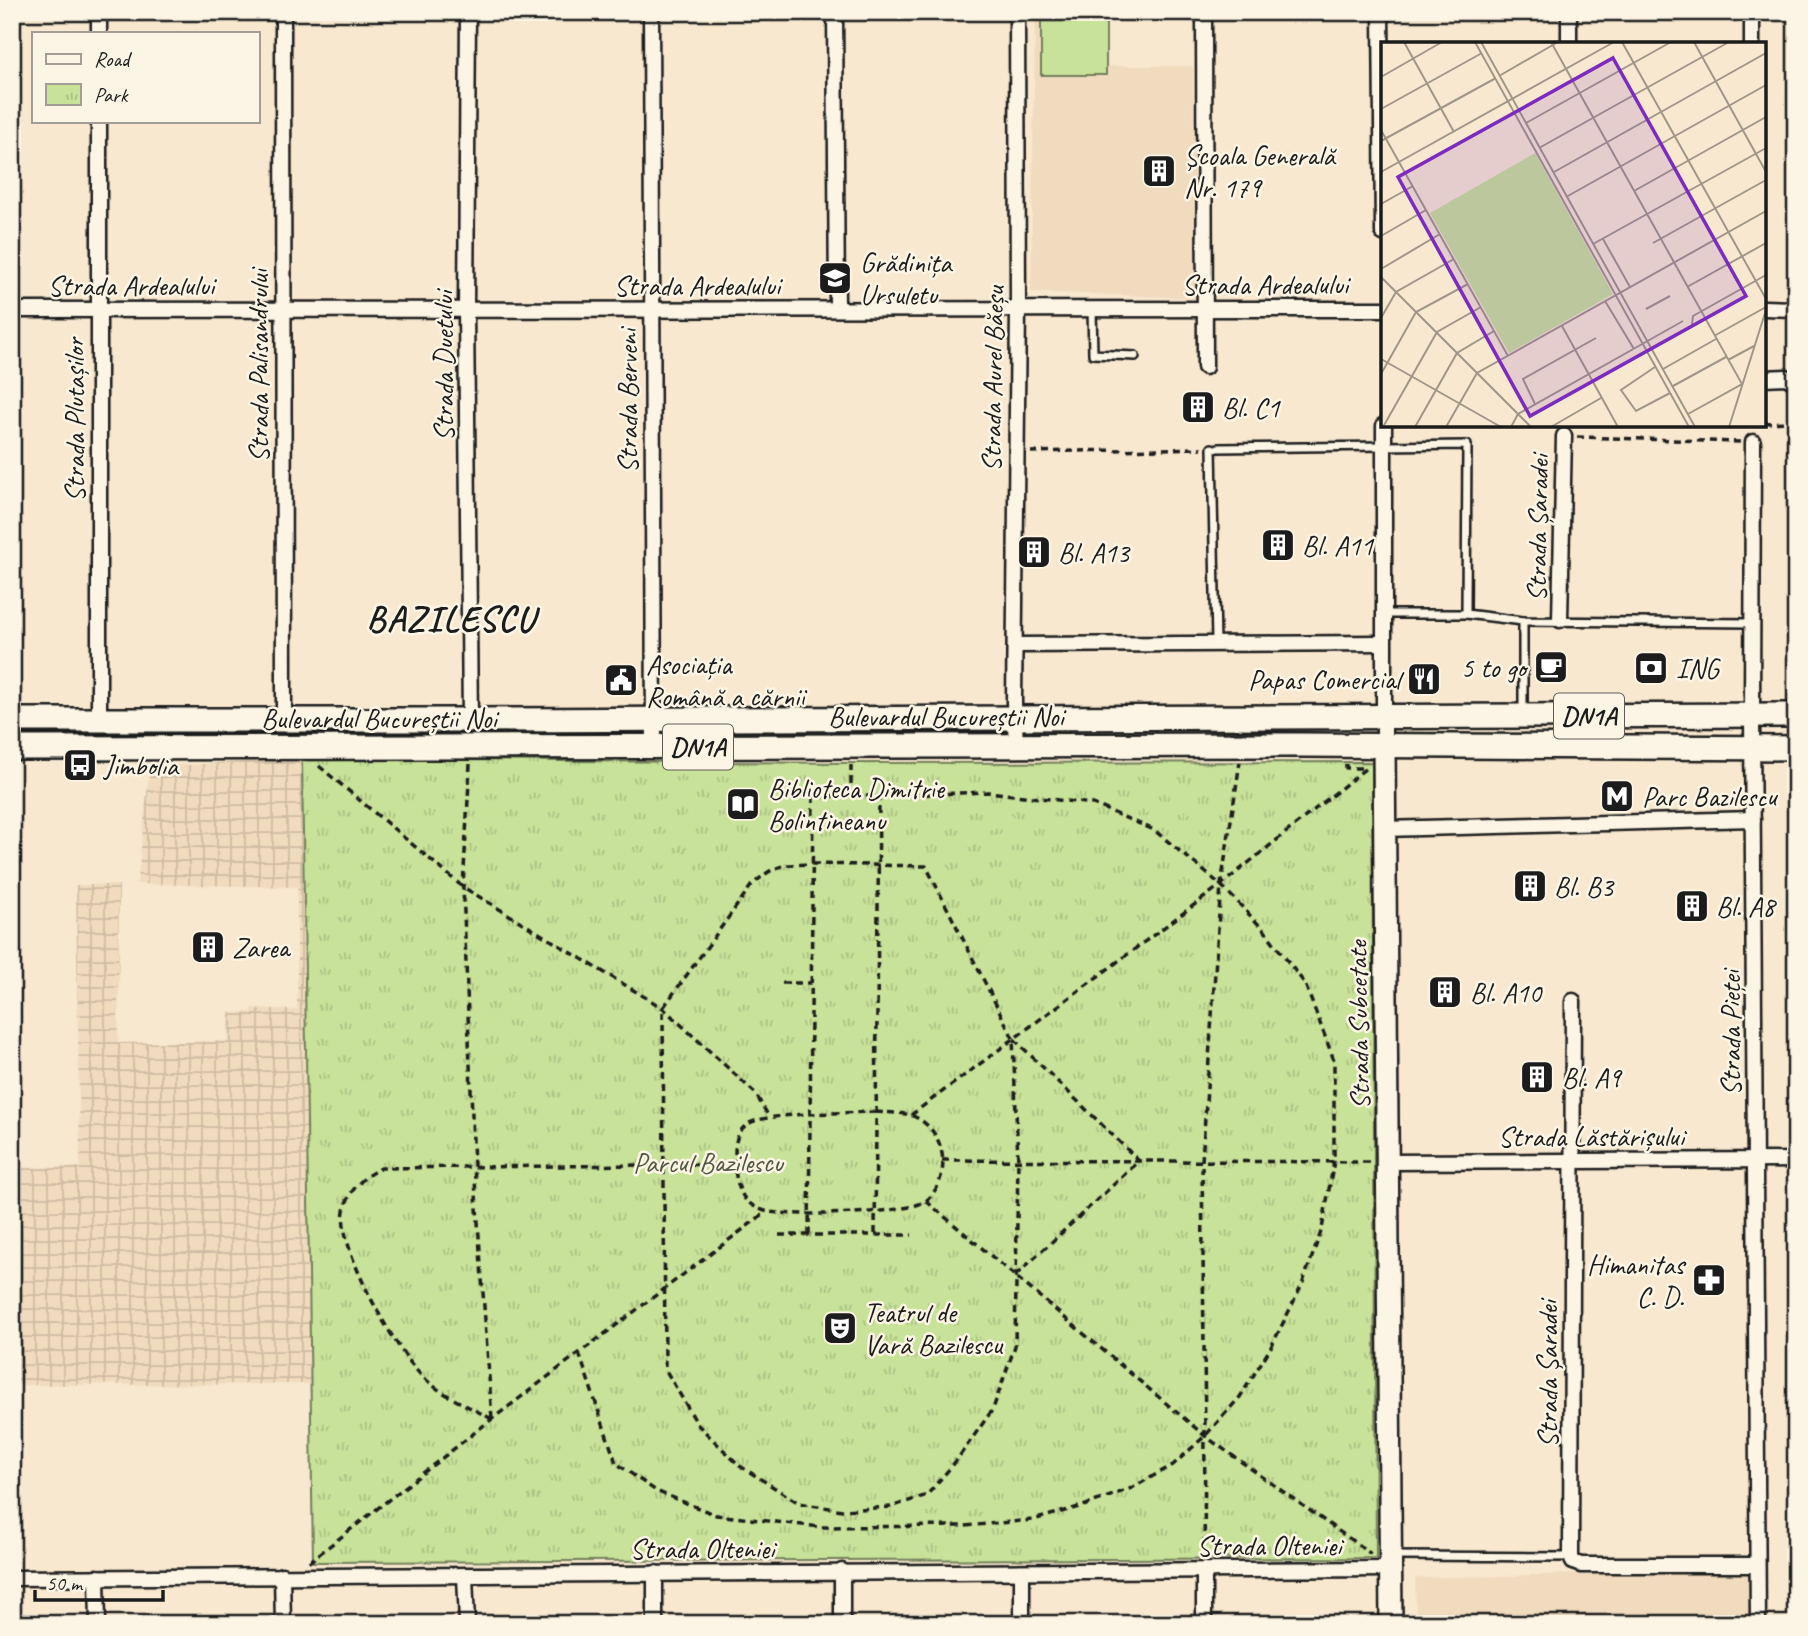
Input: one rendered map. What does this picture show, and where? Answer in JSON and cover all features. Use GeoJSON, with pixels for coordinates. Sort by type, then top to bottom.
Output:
{"type":"FeatureCollection","features":[{"type":"Feature","properties":{"kind":"main road","name":"Bulevardul Bucureștii Noi"},"geometry":{"type":"LineString","coordinates":[[12,720],[1796,715]]}},
{"type":"Feature","properties":{"kind":"main road","name":"Bulevardul Bucureștii Noi"},"geometry":{"type":"LineString","coordinates":[[12,748],[1796,748]]}},
{"type":"Feature","properties":{"kind":"street"},"geometry":{"type":"LineString","coordinates":[[99,12],[99,32]]}},
{"type":"Feature","properties":{"kind":"street","name":"Strada Palisandrului"},"geometry":{"type":"LineString","coordinates":[[283,12],[284,720]]}},
{"type":"Feature","properties":{"kind":"street","name":"Strada Duetului"},"geometry":{"type":"LineString","coordinates":[[468,12],[466,310],[470,720]]}},
{"type":"Feature","properties":{"kind":"street","name":"Strada Berveni"},"geometry":{"type":"LineString","coordinates":[[651,12],[654,747]]}},
{"type":"Feature","properties":{"kind":"street"},"geometry":{"type":"LineString","coordinates":[[835,12],[837,308]]}},
{"type":"Feature","properties":{"kind":"street","name":"Strada Aurel Băeșu"},"geometry":{"type":"LineString","coordinates":[[1016,746],[1017,12]]}},
{"type":"Feature","properties":{"kind":"street"},"geometry":{"type":"LineString","coordinates":[[1204,12],[1205,367]]}},
{"type":"Feature","properties":{"kind":"street"},"geometry":{"type":"LineString","coordinates":[[1381,12],[1381,42]]}},
{"type":"Feature","properties":{"kind":"street"},"geometry":{"type":"LineString","coordinates":[[1569,12],[1569,42]]}},
{"type":"Feature","properties":{"kind":"street"},"geometry":{"type":"LineString","coordinates":[[1752,12],[1752,42]]}},
{"type":"Feature","properties":{"kind":"street","name":"Strada Plutașilor"},"geometry":{"type":"LineString","coordinates":[[99,122],[99,720]]}},
{"type":"Feature","properties":{"kind":"street"},"geometry":{"type":"LineString","coordinates":[[1766,308],[1796,309]]}},
{"type":"Feature","properties":{"kind":"street","name":"Strada Ardealului"},"geometry":{"type":"LineString","coordinates":[[12,310],[1381,309]]}},
{"type":"Feature","properties":{"kind":"street"},"geometry":{"type":"LineString","coordinates":[[1766,378],[1786,377],[1796,383]]}},
{"type":"Feature","properties":{"kind":"street","name":"Strada Subcetate"},"geometry":{"type":"LineString","coordinates":[[1384,427],[1382,1162],[1391,1624]]}},
{"type":"Feature","properties":{"kind":"street","name":"Strada Șaradei"},"geometry":{"type":"LineString","coordinates":[[1560,620],[1564,436]]}},
{"type":"Feature","properties":{"kind":"street","name":"Strada Pieței"},"geometry":{"type":"LineString","coordinates":[[1753,442],[1752,715],[1758,1624]]}},
{"type":"Feature","properties":{"kind":"street"},"geometry":{"type":"LineString","coordinates":[[1015,645],[1383,643]]}},
{"type":"Feature","properties":{"kind":"street"},"geometry":{"type":"LineString","coordinates":[[1384,829],[1753,819]]}},
{"type":"Feature","properties":{"kind":"street","name":"Strada Șaradei"},"geometry":{"type":"LineString","coordinates":[[1571,1557],[1573,1001]]}},
{"type":"Feature","properties":{"kind":"street","name":"Strada Lăstărișului"},"geometry":{"type":"LineString","coordinates":[[1382,1162],[1796,1160]]}},
{"type":"Feature","properties":{"kind":"street"},"geometry":{"type":"LineString","coordinates":[[1571,1557],[1573,1562],[1581,1565],[1757,1566]]}},
{"type":"Feature","properties":{"kind":"street","name":"Strada Olteniei"},"geometry":{"type":"LineString","coordinates":[[12,1578],[1204,1570],[1388,1562]]}},
{"type":"Feature","properties":{"kind":"street"},"geometry":{"type":"LineString","coordinates":[[1203,1624],[1204,1570]]}},
{"type":"Feature","properties":{"kind":"street"},"geometry":{"type":"LineString","coordinates":[[842,1572],[842,1624]]}},
{"type":"Feature","properties":{"kind":"street"},"geometry":{"type":"LineString","coordinates":[[1022,1572],[1022,1624]]}},
{"type":"Feature","properties":{"kind":"street"},"geometry":{"type":"LineString","coordinates":[[655,1573],[655,1624]]}},
{"type":"Feature","properties":{"kind":"street"},"geometry":{"type":"LineString","coordinates":[[282,1575],[283,1624]]}},
{"type":"Feature","properties":{"kind":"street"},"geometry":{"type":"LineString","coordinates":[[465,1575],[467,1624]]}},
{"type":"Feature","properties":{"kind":"street"},"geometry":{"type":"LineString","coordinates":[[97,1577],[98,1624]]}},
{"type":"Feature","properties":{"kind":"lane"},"geometry":{"type":"LineString","coordinates":[[1092,309],[1093,354],[1135,356]]}},
{"type":"Feature","properties":{"kind":"lane"},"geometry":{"type":"LineString","coordinates":[[1216,644],[1215,448],[1467,445],[1466,614]]}},
{"type":"Feature","properties":{"kind":"lane"},"geometry":{"type":"LineString","coordinates":[[1384,614],[1466,614],[1523,621],[1753,623]]}},
{"type":"Feature","properties":{"kind":"lane"},"geometry":{"type":"LineString","coordinates":[[1523,621],[1523,717]]}},
{"type":"Feature","properties":{"kind":"lane"},"geometry":{"type":"LineString","coordinates":[[1388,1562],[1571,1557]]}},
{"type":"Feature","properties":{"kind":"path"},"geometry":{"type":"LineString","coordinates":[[1766,423],[1789,422],[1796,418]]}},
{"type":"Feature","properties":{"kind":"path"},"geometry":{"type":"LineString","coordinates":[[1564,436],[1753,442]]}},
{"type":"Feature","properties":{"kind":"path"},"geometry":{"type":"LineString","coordinates":[[1015,452],[1215,448]]}},
{"type":"Feature","properties":{"kind":"path"},"geometry":{"type":"LineString","coordinates":[[470,757],[463,887],[474,1166],[492,1419]]}},
{"type":"Feature","properties":{"kind":"path"},"geometry":{"type":"LineString","coordinates":[[850,796],[851,759]]}},
{"type":"Feature","properties":{"kind":"path"},"geometry":{"type":"LineString","coordinates":[[310,760],[463,887],[663,1008],[755,1093],[769,1117]]}},
{"type":"Feature","properties":{"kind":"path"},"geometry":{"type":"LineString","coordinates":[[1204,1570],[1202,1161],[1222,885],[1241,761]]}},
{"type":"Feature","properties":{"kind":"path"},"geometry":{"type":"LineString","coordinates":[[911,1115],[1222,885],[1365,768]]}},
{"type":"Feature","properties":{"kind":"path"},"geometry":{"type":"LineString","coordinates":[[579,1353],[616,1463],[656,1491],[716,1515],[820,1527],[965,1527],[1033,1520],[1086,1506],[1132,1488],[1173,1465],[1205,1436],[1240,1397],[1271,1347],[1303,1285],[1322,1229],[1334,1161],[1334,1060],[1305,984],[1265,932],[1222,885],[1154,830],[1093,804],[988,792],[813,796],[809,1235]]}},
{"type":"Feature","properties":{"kind":"path"},"geometry":{"type":"LineString","coordinates":[[875,1236],[879,796]]}},
{"type":"Feature","properties":{"kind":"path"},"geometry":{"type":"LineString","coordinates":[[1013,1038],[1018,1160],[1015,1346],[993,1409],[928,1495],[891,1507],[842,1510],[799,1503],[740,1466],[698,1425],[665,1369],[663,1008],[751,886],[767,872],[782,865],[926,866],[1013,1038],[1139,1161]]}},
{"type":"Feature","properties":{"kind":"path"},"geometry":{"type":"LineString","coordinates":[[782,984],[811,983]]}},
{"type":"Feature","properties":{"kind":"path"},"geometry":{"type":"LineString","coordinates":[[876,1112],[911,1115],[931,1128],[940,1141],[940,1181],[926,1201],[909,1209],[875,1213],[766,1212],[744,1199],[737,1183],[734,1164],[736,1139],[746,1124],[769,1117],[810,1115],[876,1112]]}},
{"type":"Feature","properties":{"kind":"path"},"geometry":{"type":"LineString","coordinates":[[942,1160],[1382,1162]]}},
{"type":"Feature","properties":{"kind":"path"},"geometry":{"type":"LineString","coordinates":[[1015,1276],[1139,1161]]}},
{"type":"Feature","properties":{"kind":"path"},"geometry":{"type":"LineString","coordinates":[[492,1419],[439,1390],[419,1374],[384,1325],[345,1240],[344,1212],[352,1191],[367,1174],[381,1168],[734,1164]]}},
{"type":"Feature","properties":{"kind":"path"},"geometry":{"type":"LineString","coordinates":[[926,1201],[1205,1436],[1388,1562]]}},
{"type":"Feature","properties":{"kind":"path"},"geometry":{"type":"LineString","coordinates":[[308,1567],[309,1562],[492,1419],[766,1212]]}},
{"type":"Feature","properties":{"kind":"path"},"geometry":{"type":"LineString","coordinates":[[779,1235],[912,1235]]}},
{"type":"Feature","properties":{"kind":"shaded area"},"geometry":{"type":"Polygon","coordinates":[[[1035,12],[1106,12],[1106,66],[1193,66],[1196,298],[1031,292],[1035,12]]]}},
{"type":"Feature","properties":{"kind":"shaded area"},"geometry":{"type":"Polygon","coordinates":[[[302,759],[311,1384],[12,1385],[12,1168],[80,1167],[76,885],[119,885],[118,1043],[228,1041],[229,1013],[252,1012],[252,1008],[297,1010],[297,887],[137,884],[149,775],[162,766],[302,759]]]}},
{"type":"Feature","properties":{"kind":"shaded area"},"geometry":{"type":"Polygon","coordinates":[[[1750,1570],[1751,1624],[1416,1624],[1415,1578],[1750,1570]]]}},
{"type":"Feature","properties":{"kind":"green space"},"geometry":{"type":"Polygon","coordinates":[[[1041,12],[1106,12],[1106,75],[1041,75],[1041,12]]]}},
{"type":"Feature","properties":{"kind":"green space","name":"Parcul Bazilescu"},"geometry":{"type":"Polygon","coordinates":[[[302,759],[851,763],[1372,762],[1376,1558],[313,1562],[302,759]]]}},
{"type":"Feature","properties":{"kind":"place","name":"Școala Generală Nr. 179"},"geometry":{"type":"Point","coordinates":[1159,171]}},
{"type":"Feature","properties":{"kind":"place","name":"Grădinița Ursuletu"},"geometry":{"type":"Point","coordinates":[835,278]}},
{"type":"Feature","properties":{"kind":"place","name":"Bl. C1"},"geometry":{"type":"Point","coordinates":[1198,407]}},
{"type":"Feature","properties":{"kind":"place","name":"Bl. A11"},"geometry":{"type":"Point","coordinates":[1278,545]}},
{"type":"Feature","properties":{"kind":"place","name":"Bl. A13"},"geometry":{"type":"Point","coordinates":[1034,552]}},
{"type":"Feature","properties":{"kind":"place","name":"5 to go"},"geometry":{"type":"Point","coordinates":[1551,667]}},
{"type":"Feature","properties":{"kind":"place","name":"ING"},"geometry":{"type":"Point","coordinates":[1651,668]}},
{"type":"Feature","properties":{"kind":"place","name":"Papas Comercial"},"geometry":{"type":"Point","coordinates":[1424,679]}},
{"type":"Feature","properties":{"kind":"place","name":"Asociația Română a cărnii"},"geometry":{"type":"Point","coordinates":[621,680]}},
{"type":"Feature","properties":{"kind":"place","name":"Jimbolia"},"geometry":{"type":"Point","coordinates":[80,765]}},
{"type":"Feature","properties":{"kind":"place","name":"Parc Bazilescu"},"geometry":{"type":"Point","coordinates":[1617,796]}},
{"type":"Feature","properties":{"kind":"place","name":"Biblioteca Dimitrie Bolintineanu"},"geometry":{"type":"Point","coordinates":[743,804]}},
{"type":"Feature","properties":{"kind":"place","name":"Bl. B3"},"geometry":{"type":"Point","coordinates":[1530,886]}},
{"type":"Feature","properties":{"kind":"place","name":"Bl. A8"},"geometry":{"type":"Point","coordinates":[1692,906]}},
{"type":"Feature","properties":{"kind":"place","name":"Zarea"},"geometry":{"type":"Point","coordinates":[208,947]}},
{"type":"Feature","properties":{"kind":"place","name":"Bl. A10"},"geometry":{"type":"Point","coordinates":[1445,992]}},
{"type":"Feature","properties":{"kind":"place","name":"Bl. A9"},"geometry":{"type":"Point","coordinates":[1537,1077]}},
{"type":"Feature","properties":{"kind":"place","name":"Himanitas C. D."},"geometry":{"type":"Point","coordinates":[1709,1280]}},
{"type":"Feature","properties":{"kind":"place","name":"Teatrul de Vară Bazilescu"},"geometry":{"type":"Point","coordinates":[840,1328]}},
{"type":"Feature","properties":{"kind":"district","name":"BAZILESCU"},"geometry":{"type":"Point","coordinates":[451,619]}}]}
